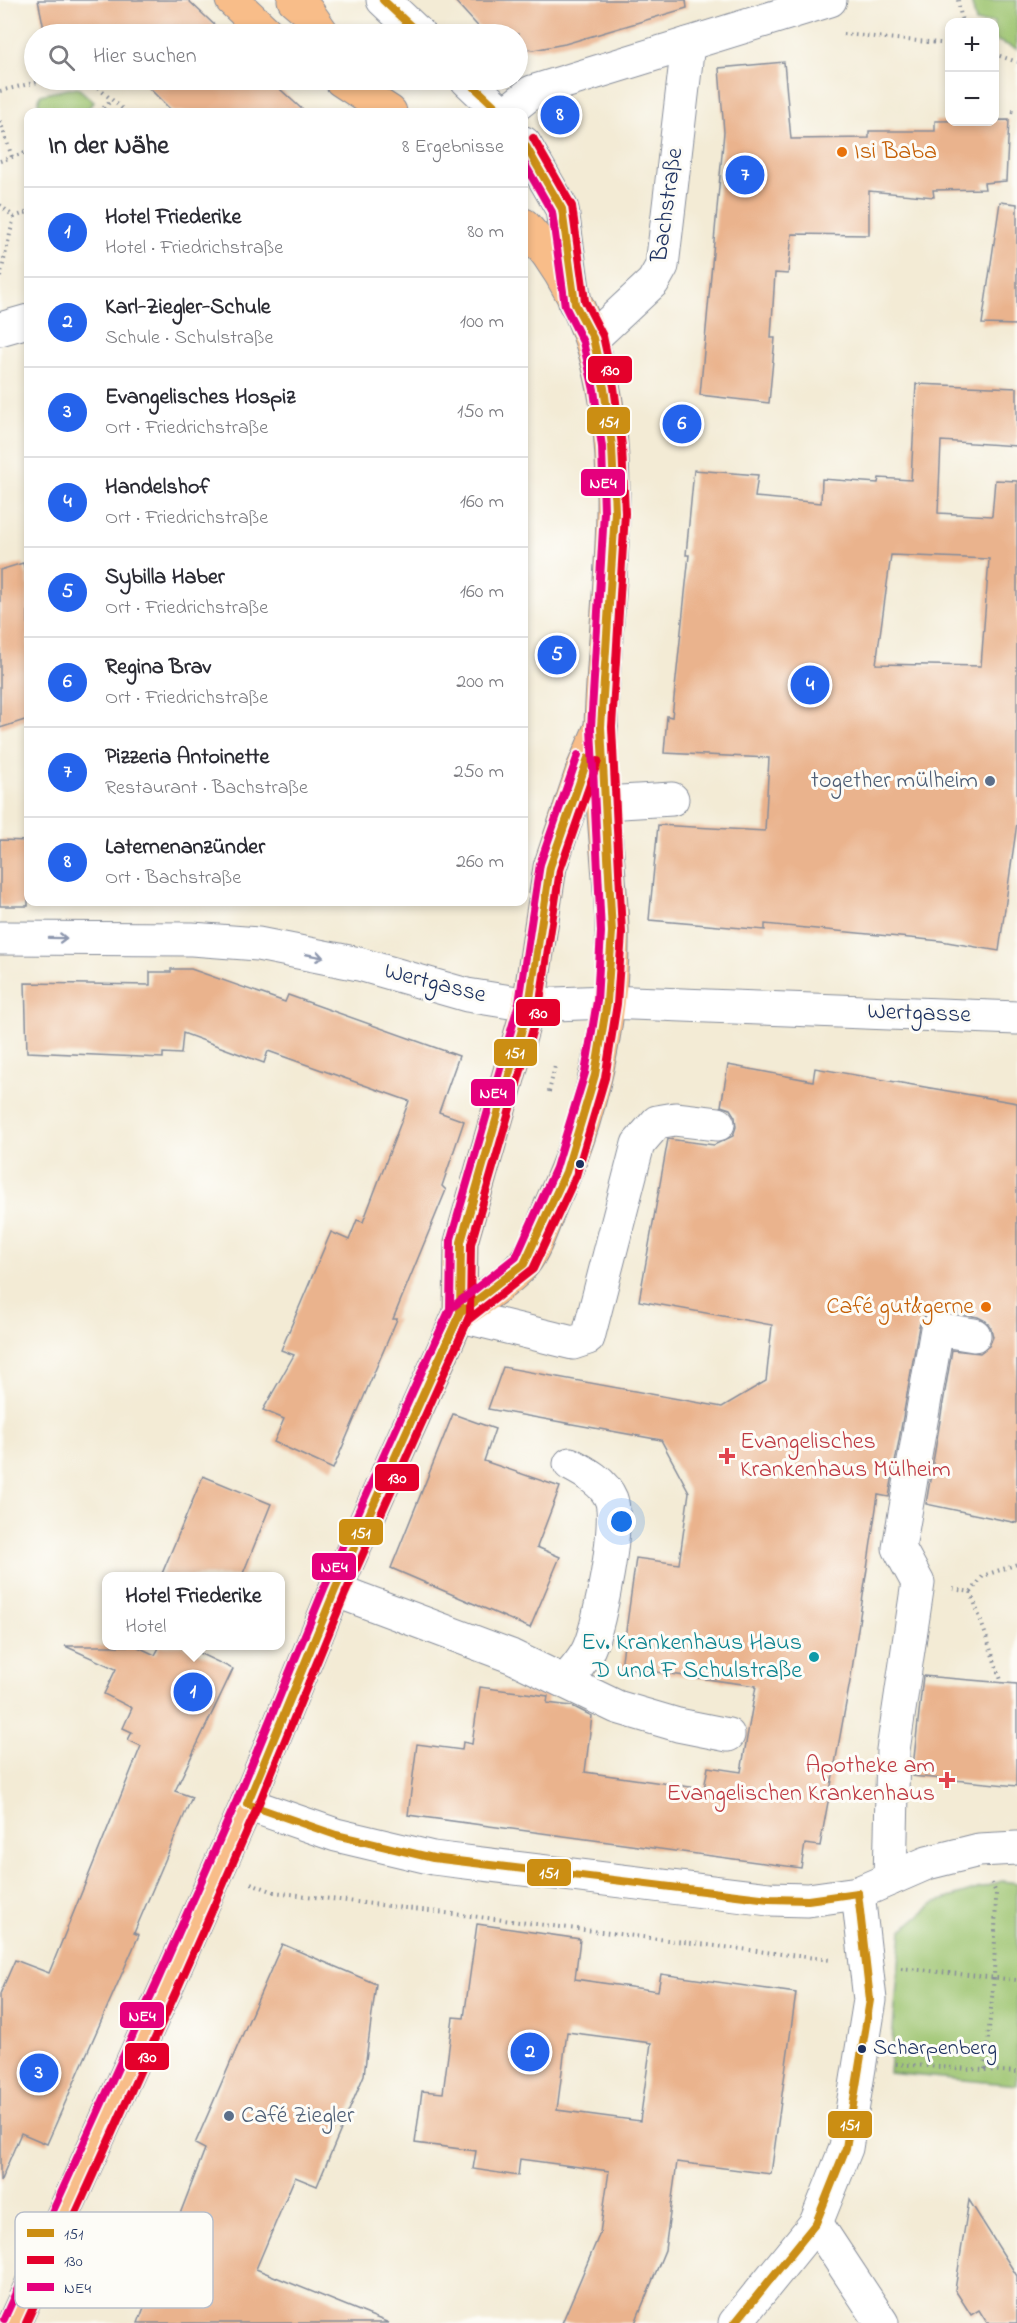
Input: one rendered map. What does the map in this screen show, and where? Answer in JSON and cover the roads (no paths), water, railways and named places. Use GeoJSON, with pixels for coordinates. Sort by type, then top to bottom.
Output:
{"type":"FeatureCollection","features":[{"type":"Feature","properties":{"kind":"main road"},"geometry":{"type":"LineString","coordinates":[[232,0],[257,24]]}},
{"type":"Feature","properties":{"kind":"main road"},"geometry":{"type":"LineString","coordinates":[[294,0],[307,11],[316,24]]}},
{"type":"Feature","properties":{"kind":"main road"},"geometry":{"type":"LineString","coordinates":[[361,90],[385,108]]}},
{"type":"Feature","properties":{"kind":"main road"},"geometry":{"type":"LineString","coordinates":[[460,1313],[524,1264],[566,1172],[595,1075],[607,1002],[612,932],[601,727],[615,512],[612,446],[604,388],[592,338],[543,246],[528,229]]}},
{"type":"Feature","properties":{"kind":"main road"},"geometry":{"type":"LineString","coordinates":[[64,2212],[218,1870],[335,1590],[460,1313],[461,1242],[529,1005],[550,867],[601,727]]}},
{"type":"Feature","properties":{"kind":"main road"},"geometry":{"type":"LineString","coordinates":[[14,2323],[21,2308]]}},
{"type":"Feature","properties":{"kind":"street"},"geometry":{"type":"LineString","coordinates":[[383,0],[408,24]]}},
{"type":"Feature","properties":{"kind":"street"},"geometry":{"type":"LineString","coordinates":[[512,108],[532,92],[830,0]]}},
{"type":"Feature","properties":{"kind":"street","name":"Bachstraße"},"geometry":{"type":"LineString","coordinates":[[592,338],[653,282],[662,266],[688,44]]}},
{"type":"Feature","properties":{"kind":"street"},"geometry":{"type":"LineString","coordinates":[[478,90],[497,108]]}},
{"type":"Feature","properties":{"kind":"street"},"geometry":{"type":"LineString","coordinates":[[528,150],[562,209],[575,304]]}},
{"type":"Feature","properties":{"kind":"street"},"geometry":{"type":"LineString","coordinates":[[0,328],[24,322]]}},
{"type":"Feature","properties":{"kind":"street"},"geometry":{"type":"LineString","coordinates":[[604,802],[672,800]]}},
{"type":"Feature","properties":{"kind":"street","name":"Wertgasse"},"geometry":{"type":"LineString","coordinates":[[0,938],[192,939],[258,944],[359,964],[467,995],[529,1005],[607,1002],[1017,1018]]}},
{"type":"Feature","properties":{"kind":"street"},"geometry":{"type":"LineString","coordinates":[[460,1313],[474,1319],[573,1343],[588,1338],[638,1144],[657,1122],[675,1119],[718,1124]]}},
{"type":"Feature","properties":{"kind":"street"},"geometry":{"type":"LineString","coordinates":[[890,1879],[892,1750],[918,1583],[899,1548],[937,1329],[974,1335]]}},
{"type":"Feature","properties":{"kind":"street"},"geometry":{"type":"LineString","coordinates":[[569,1691],[589,1648],[599,1617],[614,1522],[611,1499],[602,1486],[585,1472],[570,1464]]}},
{"type":"Feature","properties":{"kind":"street"},"geometry":{"type":"LineString","coordinates":[[335,1590],[457,1635],[569,1691],[678,1725],[728,1735]]}},
{"type":"Feature","properties":{"kind":"street"},"geometry":{"type":"LineString","coordinates":[[247,1803],[324,1832],[433,1858],[769,1899],[808,1900],[858,1893],[927,1863],[979,1850],[1017,1848]]}},
{"type":"Feature","properties":{"kind":"street"},"geometry":{"type":"LineString","coordinates":[[735,2323],[816,2223],[846,2148],[862,2062],[870,2000],[858,1893]]}},
{"type":"Feature","properties":{"kind":"street"},"geometry":{"type":"LineString","coordinates":[[816,2223],[882,2323]]}},
{"type":"Feature","properties":{"kind":"place","name":"Laternenanzünder"},"geometry":{"type":"Point","coordinates":[560,115]}},
{"type":"Feature","properties":{"kind":"place","name":"Isi Baba"},"geometry":{"type":"Point","coordinates":[842,152]}},
{"type":"Feature","properties":{"kind":"place","name":"Pizzeria Antoinette"},"geometry":{"type":"Point","coordinates":[745,175]}},
{"type":"Feature","properties":{"kind":"place","name":"Regina Brav"},"geometry":{"type":"Point","coordinates":[682,424]}},
{"type":"Feature","properties":{"kind":"place","name":"Sybilla Haber"},"geometry":{"type":"Point","coordinates":[557,655]}},
{"type":"Feature","properties":{"kind":"place","name":"Handelshof"},"geometry":{"type":"Point","coordinates":[810,685]}},
{"type":"Feature","properties":{"kind":"place","name":"together mülheim"},"geometry":{"type":"Point","coordinates":[990,781]}},
{"type":"Feature","properties":{"kind":"place","name":"Café gut&gerne"},"geometry":{"type":"Point","coordinates":[986,1307]}},
{"type":"Feature","properties":{"kind":"place","name":"Evangelisches Krankenhaus Mülheim"},"geometry":{"type":"Point","coordinates":[727,1456]}},
{"type":"Feature","properties":{"kind":"place","name":"Ev. Krankenhaus Haus D und F Schulstraße"},"geometry":{"type":"Point","coordinates":[814,1657]}},
{"type":"Feature","properties":{"kind":"place","name":"Hotel Friederike"},"geometry":{"type":"Point","coordinates":[193,1692]}},
{"type":"Feature","properties":{"kind":"place","name":"Apotheke am Evangelischen Krankenhaus"},"geometry":{"type":"Point","coordinates":[947,1780]}},
{"type":"Feature","properties":{"kind":"place","name":"Scharpenberg"},"geometry":{"type":"Point","coordinates":[862,2049]}},
{"type":"Feature","properties":{"kind":"place","name":"Karl-Ziegler-Schule"},"geometry":{"type":"Point","coordinates":[530,2052]}},
{"type":"Feature","properties":{"kind":"place","name":"Evangelisches Hospiz"},"geometry":{"type":"Point","coordinates":[39,2073]}},
{"type":"Feature","properties":{"kind":"place","name":"Café Ziegler"},"geometry":{"type":"Point","coordinates":[229,2116]}}]}
